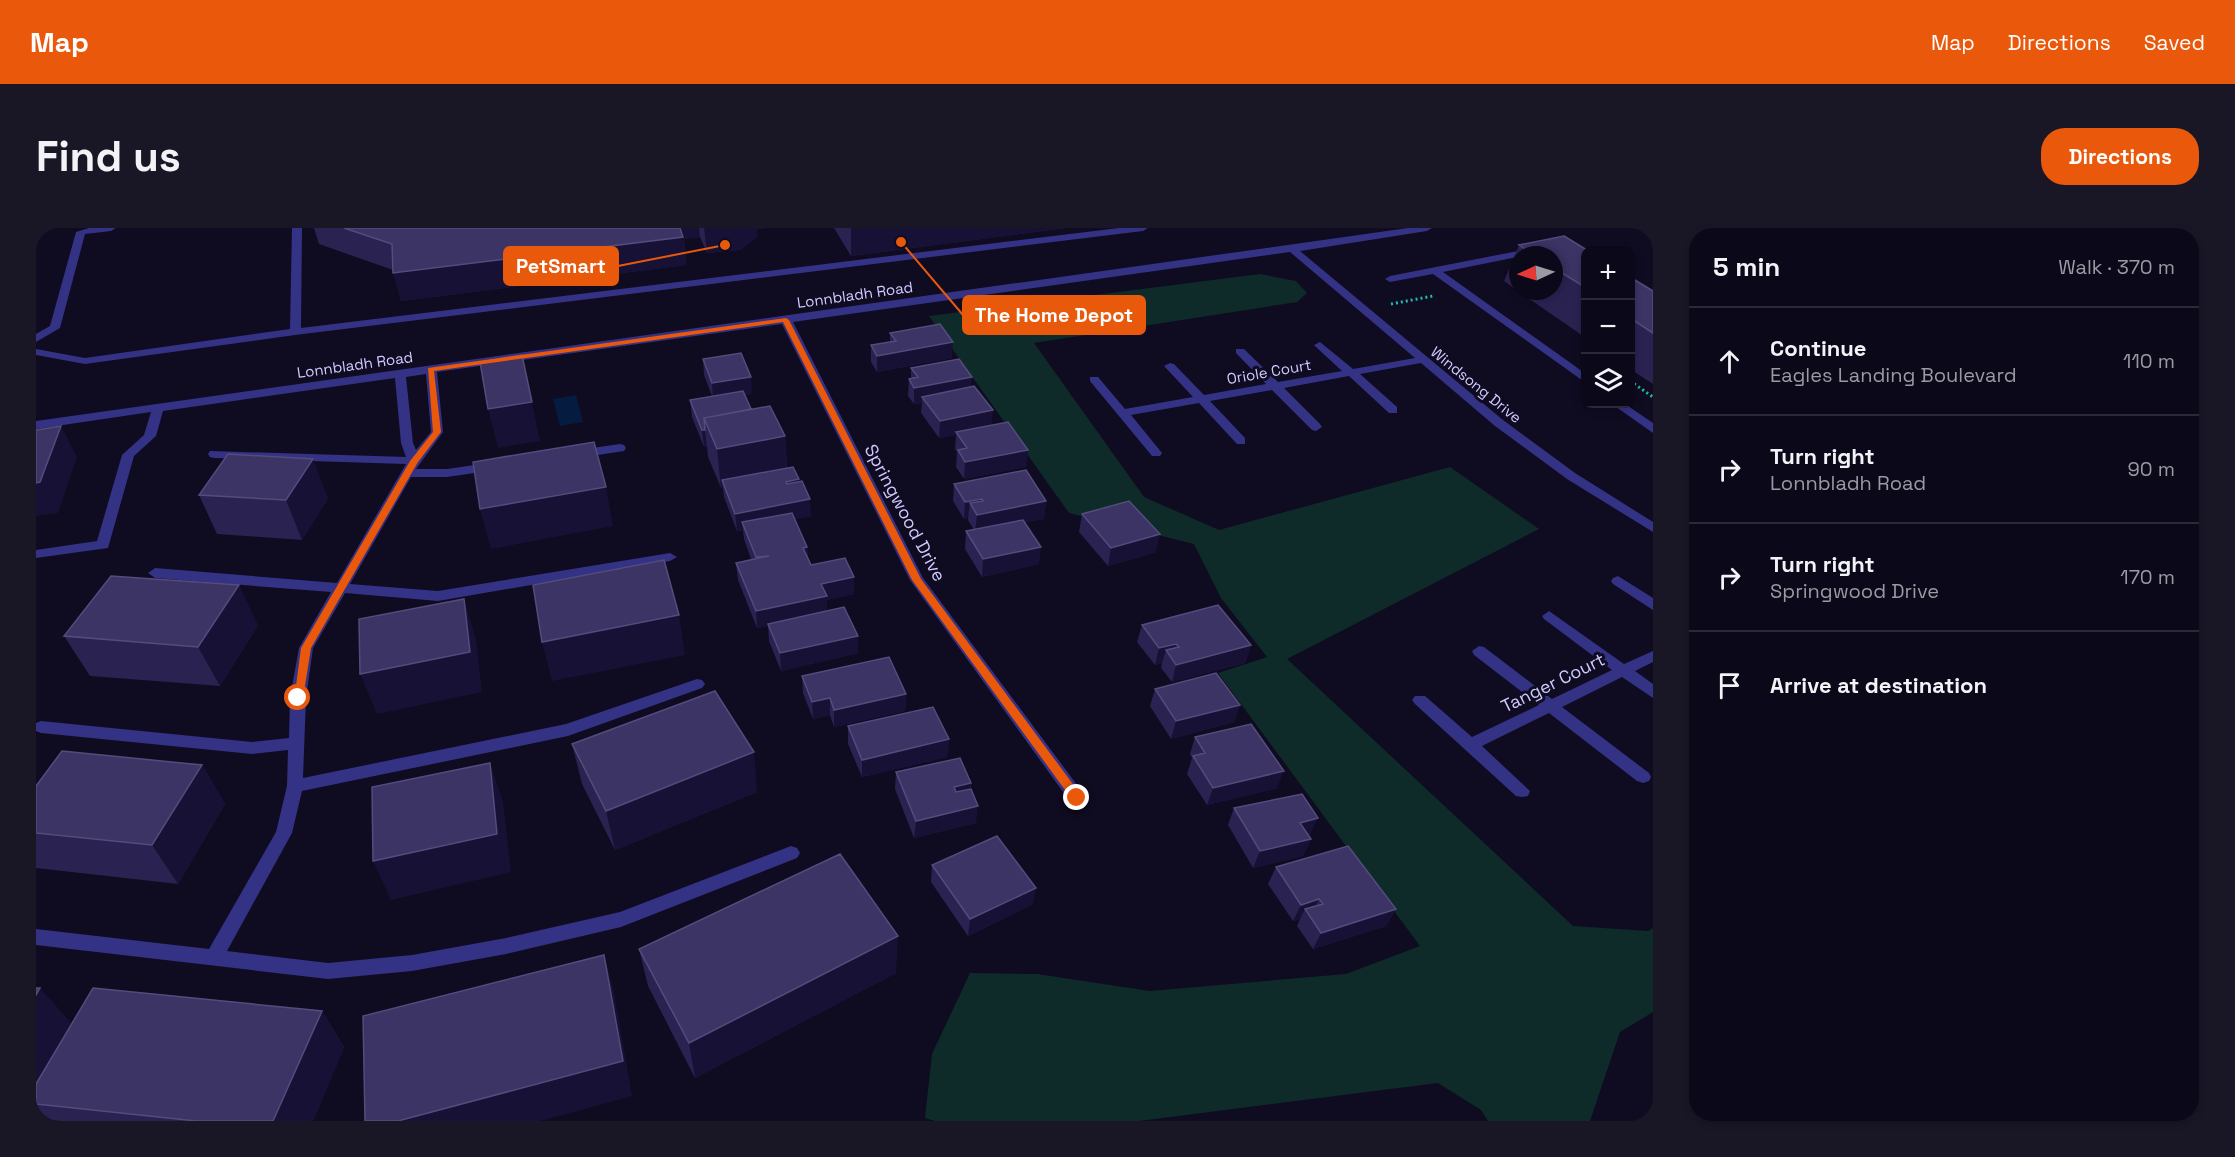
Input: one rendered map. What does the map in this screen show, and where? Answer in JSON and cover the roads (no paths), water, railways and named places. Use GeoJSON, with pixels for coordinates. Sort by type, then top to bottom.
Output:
{"type":"FeatureCollection","features":[{"type":"Feature","properties":{"kind":"street"},"geometry":{"type":"LineString","coordinates":[[36,339],[55,328],[81,232],[111,228]]}},
{"type":"Feature","properties":{"kind":"street"},"geometry":{"type":"LineString","coordinates":[[296,332],[297,228]]}},
{"type":"Feature","properties":{"kind":"street"},"geometry":{"type":"LineString","coordinates":[[36,352],[85,361],[296,332],[1143,228]]}},
{"type":"Feature","properties":{"kind":"street","name":"Lonnbladh Road"},"geometry":{"type":"LineString","coordinates":[[36,425],[1292,249],[1427,228]]}},
{"type":"Feature","properties":{"kind":"street","name":"Windsong Drive"},"geometry":{"type":"LineString","coordinates":[[1292,249],[1498,423],[1570,476],[1653,528]]}},
{"type":"Feature","properties":{"kind":"street"},"geometry":{"type":"LineString","coordinates":[[1390,279],[1509,256]]}},
{"type":"Feature","properties":{"kind":"street"},"geometry":{"type":"LineString","coordinates":[[1434,270],[1581,376]]}},
{"type":"Feature","properties":{"kind":"street","name":"Springwood Drive"},"geometry":{"type":"LineString","coordinates":[[786,320],[917,580],[1077,798]]}},
{"type":"Feature","properties":{"kind":"street"},"geometry":{"type":"LineString","coordinates":[[1320,345],[1393,410]]}},
{"type":"Feature","properties":{"kind":"street"},"geometry":{"type":"LineString","coordinates":[[1240,351],[1316,427]]}},
{"type":"Feature","properties":{"kind":"street","name":"Oriole Court"},"geometry":{"type":"LineString","coordinates":[[1122,412],[1422,360]]}},
{"type":"Feature","properties":{"kind":"street"},"geometry":{"type":"LineString","coordinates":[[1170,366],[1241,441]]}},
{"type":"Feature","properties":{"kind":"street"},"geometry":{"type":"LineString","coordinates":[[214,958],[284,833],[295,786],[298,698],[306,648],[411,467],[437,432],[430,369]]}},
{"type":"Feature","properties":{"kind":"street"},"geometry":{"type":"LineString","coordinates":[[400,374],[411,467]]}},
{"type":"Feature","properties":{"kind":"street"},"geometry":{"type":"LineString","coordinates":[[1094,379],[1156,453]]}},
{"type":"Feature","properties":{"kind":"street"},"geometry":{"type":"LineString","coordinates":[[36,554],[103,545],[128,455],[150,436],[158,408]]}},
{"type":"Feature","properties":{"kind":"street"},"geometry":{"type":"LineString","coordinates":[[1624,408],[1653,429]]}},
{"type":"Feature","properties":{"kind":"street"},"geometry":{"type":"LineString","coordinates":[[562,457],[620,448]]}},
{"type":"Feature","properties":{"kind":"street"},"geometry":{"type":"LineString","coordinates":[[214,454],[411,467],[447,473],[504,465]]}},
{"type":"Feature","properties":{"kind":"street"},"geometry":{"type":"LineString","coordinates":[[155,573],[438,596],[670,557]]}},
{"type":"Feature","properties":{"kind":"street"},"geometry":{"type":"LineString","coordinates":[[1618,581],[1653,605]]}},
{"type":"Feature","properties":{"kind":"street"},"geometry":{"type":"LineString","coordinates":[[1549,616],[1653,692]]}},
{"type":"Feature","properties":{"kind":"street"},"geometry":{"type":"LineString","coordinates":[[1479,651],[1642,777]]}},
{"type":"Feature","properties":{"kind":"street","name":"Tanger Court"},"geometry":{"type":"LineString","coordinates":[[1470,745],[1653,656]]}},
{"type":"Feature","properties":{"kind":"street"},"geometry":{"type":"LineString","coordinates":[[295,786],[568,730],[697,684]]}},
{"type":"Feature","properties":{"kind":"street"},"geometry":{"type":"LineString","coordinates":[[1420,700],[1522,791]]}},
{"type":"Feature","properties":{"kind":"street"},"geometry":{"type":"LineString","coordinates":[[41,727],[252,748],[296,743]]}},
{"type":"Feature","properties":{"kind":"street"},"geometry":{"type":"LineString","coordinates":[[36,937],[328,971],[412,963],[506,946],[621,919],[790,853]]}},
{"type":"Feature","properties":{"kind":"water"},"geometry":{"type":"Polygon","coordinates":[[[576,395],[583,422],[560,426],[553,399],[576,395]]]}},
{"type":"Feature","properties":{"kind":"place","name":"The Home Depot"},"geometry":{"type":"Point","coordinates":[901,242]}},
{"type":"Feature","properties":{"kind":"place","name":"PetSmart"},"geometry":{"type":"Point","coordinates":[725,245]}}]}
